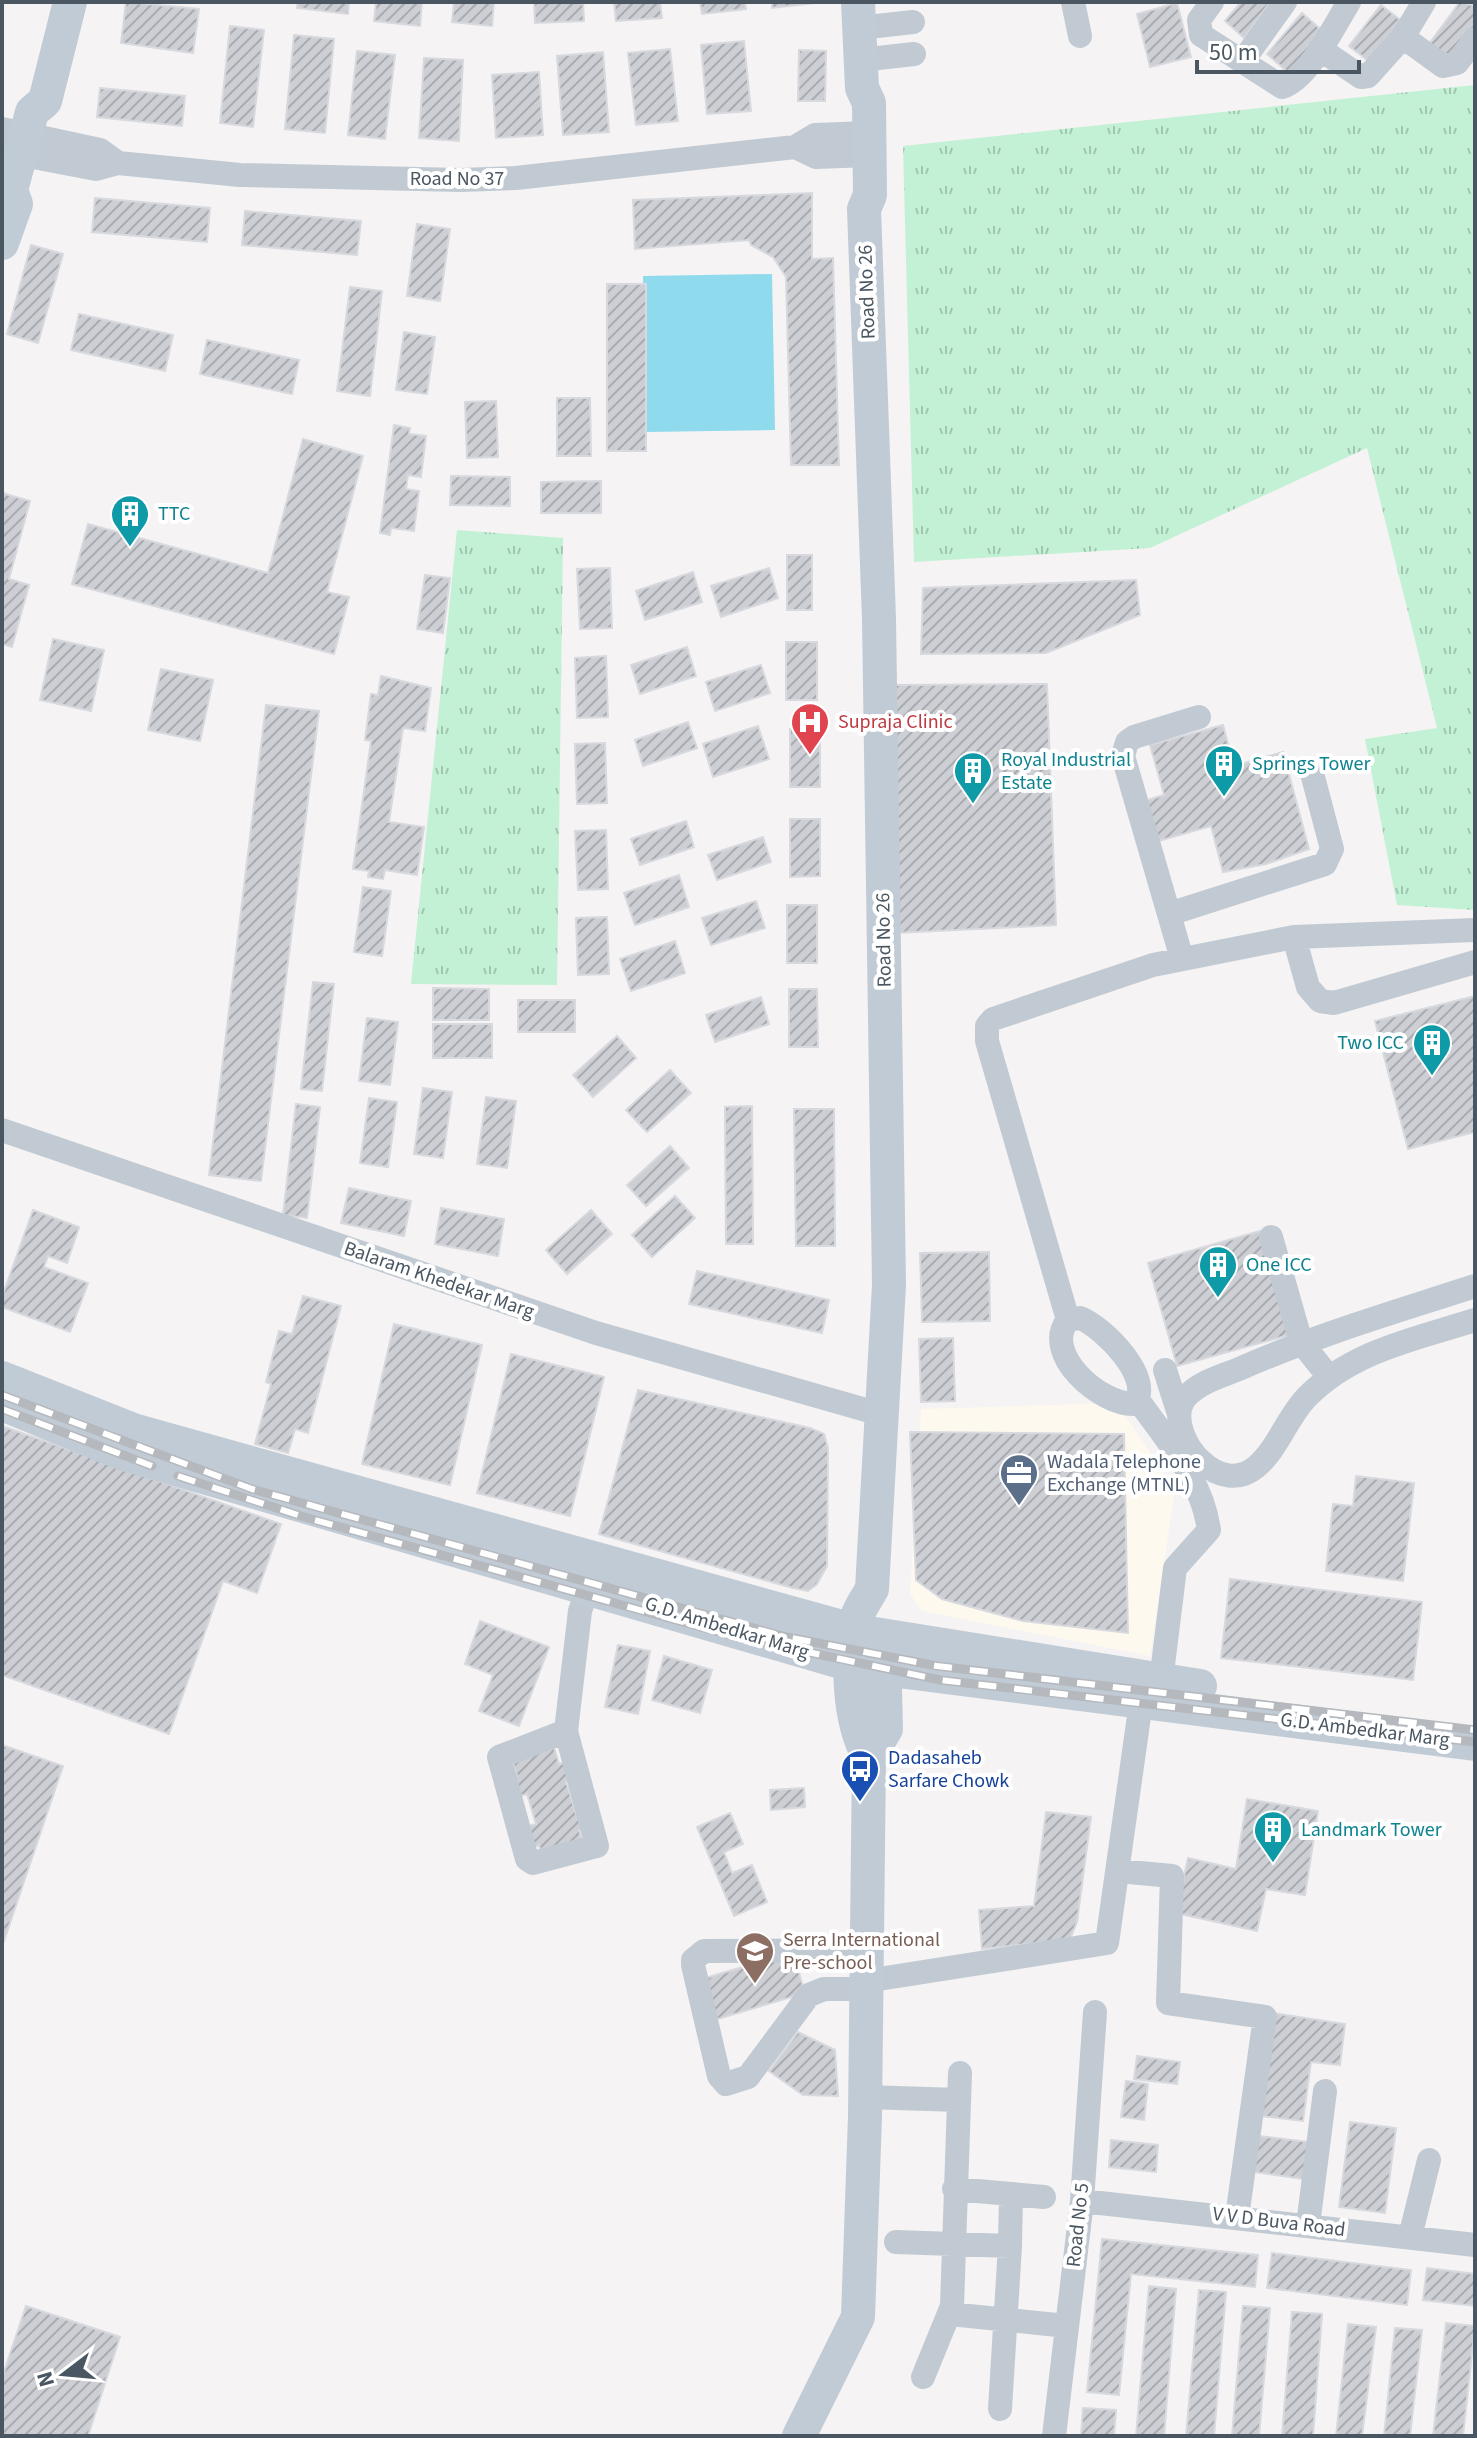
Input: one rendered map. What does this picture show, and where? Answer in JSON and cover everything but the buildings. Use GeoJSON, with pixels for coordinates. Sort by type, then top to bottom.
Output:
{"type":"FeatureCollection","features":[{"type":"Feature","properties":{"kind":"main road"},"geometry":{"type":"LineString","coordinates":[[2,243],[16,204],[11,190],[22,145],[32,112],[45,101],[70,2]]}},
{"type":"Feature","properties":{"kind":"main road","name":"Road No 26"},"geometry":{"type":"LineString","coordinates":[[799,2436],[858,2317],[865,2097],[869,1757],[859,1739],[870,1634],[857,1615],[872,1589],[889,1285],[879,619],[864,209],[870,195],[862,144],[869,103],[860,44]]}},
{"type":"Feature","properties":{"kind":"main road","name":"G.D. Ambedkar Marg"},"geometry":{"type":"LineString","coordinates":[[2,1378],[283,1485],[581,1575],[867,1668],[1149,1687],[1475,1720]]}},
{"type":"Feature","properties":{"kind":"main road","name":"G.D. Ambedkar Marg"},"geometry":{"type":"LineString","coordinates":[[2,1404],[124,1454],[283,1485]]}},
{"type":"Feature","properties":{"kind":"main road","name":"G.D. Ambedkar Marg"},"geometry":{"type":"LineString","coordinates":[[581,1575],[1149,1687],[1475,1744]]}},
{"type":"Feature","properties":{"kind":"street"},"geometry":{"type":"LineString","coordinates":[[1073,2],[1080,36]]}},
{"type":"Feature","properties":{"kind":"street"},"geometry":{"type":"LineString","coordinates":[[1212,2],[1199,20],[1199,30],[1282,87],[1292,83],[1320,49],[1349,2]]}},
{"type":"Feature","properties":{"kind":"street"},"geometry":{"type":"LineString","coordinates":[[1242,62],[1285,2]]}},
{"type":"Feature","properties":{"kind":"street"},"geometry":{"type":"LineString","coordinates":[[1320,49],[1361,77],[1368,76],[1403,37],[1424,2]]}},
{"type":"Feature","properties":{"kind":"street"},"geometry":{"type":"LineString","coordinates":[[860,44],[913,22]]}},
{"type":"Feature","properties":{"kind":"street"},"geometry":{"type":"LineString","coordinates":[[1403,37],[1443,66],[1457,63],[1475,39]]}},
{"type":"Feature","properties":{"kind":"street"},"geometry":{"type":"LineString","coordinates":[[860,44],[914,54]]}},
{"type":"Feature","properties":{"kind":"street","name":"Road No 37"},"geometry":{"type":"LineString","coordinates":[[22,145],[100,150],[118,163],[240,175],[460,180],[516,178],[795,147],[816,157],[862,144]]}},
{"type":"Feature","properties":{"kind":"street"},"geometry":{"type":"LineString","coordinates":[[1182,959],[1123,756],[1124,749],[1134,737],[1199,717]]}},
{"type":"Feature","properties":{"kind":"street"},"geometry":{"type":"LineString","coordinates":[[1169,914],[1325,864],[1332,849],[1313,777]]}},
{"type":"Feature","properties":{"kind":"street"},"geometry":{"type":"LineString","coordinates":[[1138,1400],[1127,1404],[1101,1394],[1069,1364],[1061,1338],[1068,1320],[987,1041],[987,1026],[1000,1015],[1153,965],[1182,959],[1294,937],[1475,930]]}},
{"type":"Feature","properties":{"kind":"street"},"geometry":{"type":"LineString","coordinates":[[1294,937],[1308,987],[1320,1001],[1334,1003],[1475,962]]}},
{"type":"Feature","properties":{"kind":"street","name":"Balaram Khedekar Marg"},"geometry":{"type":"LineString","coordinates":[[2,1130],[596,1333],[880,1414]]}},
{"type":"Feature","properties":{"kind":"street"},"geometry":{"type":"LineString","coordinates":[[1271,1237],[1301,1342],[1329,1377]]}},
{"type":"Feature","properties":{"kind":"street"},"geometry":{"type":"LineString","coordinates":[[1182,1406],[1202,1385],[1301,1342],[1475,1286]]}},
{"type":"Feature","properties":{"kind":"street"},"geometry":{"type":"LineString","coordinates":[[1398,1311],[1407,1342]]}},
{"type":"Feature","properties":{"kind":"street"},"geometry":{"type":"LineString","coordinates":[[866,1973],[821,1950],[704,1951],[693,1960],[722,2081],[731,2085],[748,2077],[809,1995],[866,1973],[1107,1943],[1149,1687],[1175,1568],[1209,1530],[1205,1503],[1196,1484],[1138,1400],[1136,1382],[1121,1349],[1089,1321],[1080,1318],[1068,1320]]}},
{"type":"Feature","properties":{"kind":"street"},"geometry":{"type":"LineString","coordinates":[[1170,1368],[1194,1456],[1216,1475],[1238,1476],[1256,1467],[1305,1400],[1329,1377],[1359,1357],[1475,1320]]}},
{"type":"Feature","properties":{"kind":"street"},"geometry":{"type":"LineString","coordinates":[[566,1731],[499,1757],[527,1859],[533,1863],[597,1846],[566,1731],[580,1611],[581,1575]]}},
{"type":"Feature","properties":{"kind":"street"},"geometry":{"type":"LineString","coordinates":[[1118,1871],[1172,1876],[1168,2003],[1265,2017],[1237,2217]]}},
{"type":"Feature","properties":{"kind":"street"},"geometry":{"type":"LineString","coordinates":[[821,1950],[824,1989]]}},
{"type":"Feature","properties":{"kind":"street","name":"Road No 5"},"geometry":{"type":"LineString","coordinates":[[1054,2436],[1082,2201],[1095,2012]]}},
{"type":"Feature","properties":{"kind":"street"},"geometry":{"type":"LineString","coordinates":[[923,2377],[950,2314],[960,2073]]}},
{"type":"Feature","properties":{"kind":"street"},"geometry":{"type":"LineString","coordinates":[[1308,2225],[1325,2091]]}},
{"type":"Feature","properties":{"kind":"street"},"geometry":{"type":"LineString","coordinates":[[865,2097],[959,2100]]}},
{"type":"Feature","properties":{"kind":"street"},"geometry":{"type":"LineString","coordinates":[[1410,2237],[1429,2160]]}},
{"type":"Feature","properties":{"kind":"street"},"geometry":{"type":"LineString","coordinates":[[954,2189],[1044,2197]]}},
{"type":"Feature","properties":{"kind":"street"},"geometry":{"type":"LineString","coordinates":[[1000,2409],[1011,2194]]}},
{"type":"Feature","properties":{"kind":"street","name":"V V D Buva Road"},"geometry":{"type":"LineString","coordinates":[[1082,2201],[1475,2245]]}},
{"type":"Feature","properties":{"kind":"street"},"geometry":{"type":"LineString","coordinates":[[896,2242],[1010,2246]]}},
{"type":"Feature","properties":{"kind":"street"},"geometry":{"type":"LineString","coordinates":[[950,2314],[1067,2326]]}},
{"type":"Feature","properties":{"kind":"shaded area","name":"Wadala Telephone Exchange (MTNL)"},"geometry":{"type":"Polygon","coordinates":[[[1117,1403],[1175,1490],[1150,1656],[922,1611],[910,1594],[921,1409],[1117,1403]]]}},
{"type":"Feature","properties":{"kind":"green space"},"geometry":{"type":"Polygon","coordinates":[[[1475,85],[1475,910],[1397,905],[1365,739],[1437,728],[1367,448],[1150,548],[914,562],[903,146],[1475,85]]]}},
{"type":"Feature","properties":{"kind":"green space"},"geometry":{"type":"Polygon","coordinates":[[[457,530],[563,538],[557,985],[411,984],[457,530]]]}},
{"type":"Feature","properties":{"kind":"water"},"geometry":{"type":"Polygon","coordinates":[[[772,274],[775,430],[647,432],[643,276],[772,274]]]}},
{"type":"Feature","properties":{"kind":"railway"},"geometry":{"type":"LineString","coordinates":[[2,1395],[252,1489],[782,1636],[937,1666],[1475,1730]]}},
{"type":"Feature","properties":{"kind":"railway"},"geometry":{"type":"LineString","coordinates":[[2,1409],[152,1466]]}},
{"type":"Feature","properties":{"kind":"railway"},"geometry":{"type":"LineString","coordinates":[[178,1476],[304,1517],[741,1638],[940,1680],[1475,1742]]}},
{"type":"Feature","properties":{"kind":"place","name":"TTC"},"geometry":{"type":"Point","coordinates":[130,548]}},
{"type":"Feature","properties":{"kind":"place","name":"Supraja Clinic"},"geometry":{"type":"Point","coordinates":[810,756]}},
{"type":"Feature","properties":{"kind":"place","name":"Springs Tower"},"geometry":{"type":"Point","coordinates":[1224,798]}},
{"type":"Feature","properties":{"kind":"place","name":"Royal Industrial Estate"},"geometry":{"type":"Point","coordinates":[973,805]}},
{"type":"Feature","properties":{"kind":"place","name":"Two ICC"},"geometry":{"type":"Point","coordinates":[1432,1077]}},
{"type":"Feature","properties":{"kind":"place","name":"One ICC"},"geometry":{"type":"Point","coordinates":[1218,1299]}},
{"type":"Feature","properties":{"kind":"place","name":"Wadala Telephone Exchange (MTNL)"},"geometry":{"type":"Point","coordinates":[1019,1507]}},
{"type":"Feature","properties":{"kind":"place","name":"Dadasaheb Sarfare Chowk"},"geometry":{"type":"Point","coordinates":[860,1803]}},
{"type":"Feature","properties":{"kind":"place","name":"Landmark Tower"},"geometry":{"type":"Point","coordinates":[1273,1864]}},
{"type":"Feature","properties":{"kind":"place","name":"Serra International Pre-school"},"geometry":{"type":"Point","coordinates":[755,1985]}}]}
